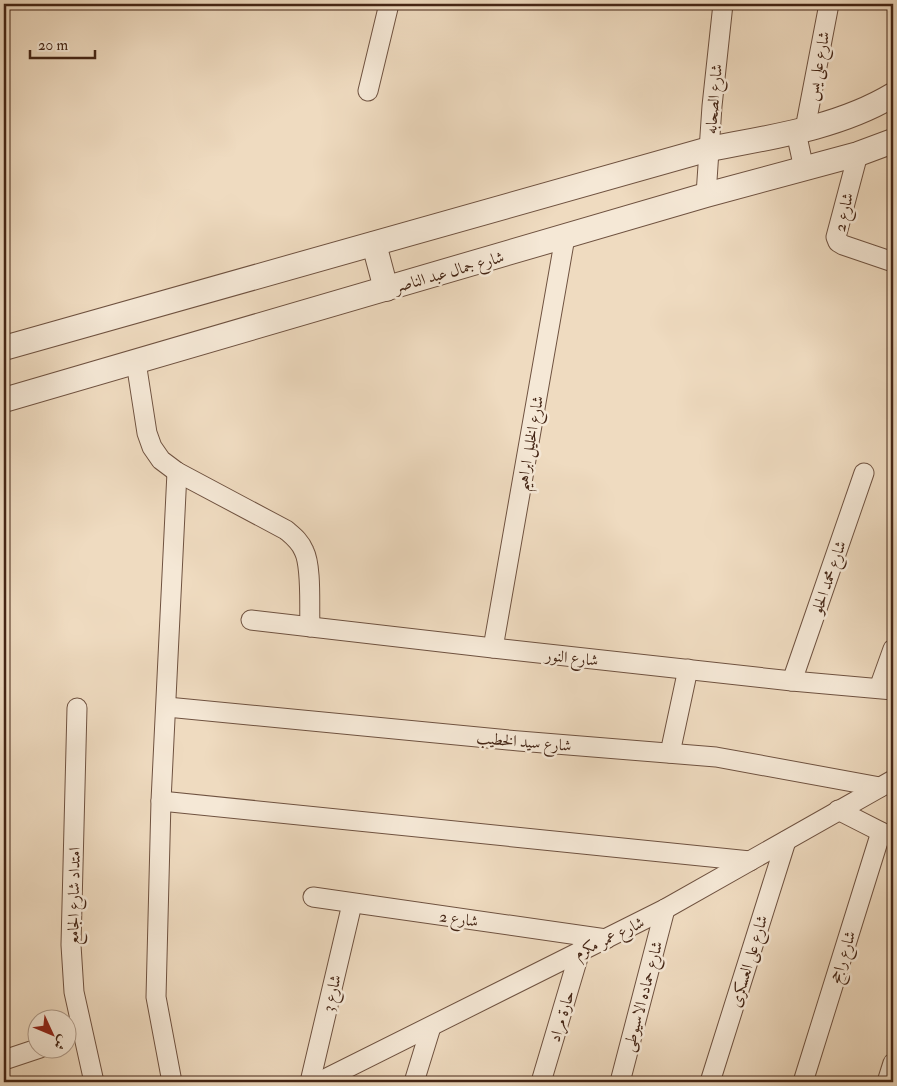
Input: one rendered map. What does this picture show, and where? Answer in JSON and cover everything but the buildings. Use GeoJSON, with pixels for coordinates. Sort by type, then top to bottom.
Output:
{"type":"FeatureCollection","features":[{"type":"Feature","properties":{"kind":"street"},"geometry":{"type":"LineString","coordinates":[[368,91],[389,4]]}},
{"type":"Feature","properties":{"kind":"street","name":"شارع الصحابه"},"geometry":{"type":"LineString","coordinates":[[706,196],[712,106],[723,4]]}},
{"type":"Feature","properties":{"kind":"street","name":"شارع على يس"},"geometry":{"type":"LineString","coordinates":[[800,130],[829,4]]}},
{"type":"Feature","properties":{"kind":"street"},"geometry":{"type":"LineString","coordinates":[[4,348],[709,150],[800,130],[843,118],[893,95]]}},
{"type":"Feature","properties":{"kind":"street"},"geometry":{"type":"LineString","coordinates":[[800,130],[804,168]]}},
{"type":"Feature","properties":{"kind":"street","name":"شارع جمال عبد الناصر"},"geometry":{"type":"LineString","coordinates":[[4,400],[706,196],[858,154],[893,141]]}},
{"type":"Feature","properties":{"kind":"street","name":"شارع 2"},"geometry":{"type":"LineString","coordinates":[[858,154],[836,237],[843,245],[893,262]]}},
{"type":"Feature","properties":{"kind":"street","name":"شارع الخليل ابراهيم"},"geometry":{"type":"LineString","coordinates":[[492,648],[565,237]]}},
{"type":"Feature","properties":{"kind":"street"},"geometry":{"type":"LineString","coordinates":[[374,244],[386,289]]}},
{"type":"Feature","properties":{"kind":"street"},"geometry":{"type":"LineString","coordinates":[[136,362],[147,433],[152,447],[161,460],[177,472],[286,530],[297,539],[305,552],[308,566],[310,627]]}},
{"type":"Feature","properties":{"kind":"street"},"geometry":{"type":"LineString","coordinates":[[172,1082],[156,997],[161,801],[177,472]]}},
{"type":"Feature","properties":{"kind":"street","name":"شارع محمد الحلو"},"geometry":{"type":"LineString","coordinates":[[792,681],[864,474]]}},
{"type":"Feature","properties":{"kind":"street","name":"شارع النور"},"geometry":{"type":"LineString","coordinates":[[251,620],[792,681],[886,689]]}},
{"type":"Feature","properties":{"kind":"street"},"geometry":{"type":"LineString","coordinates":[[886,689],[893,649]]}},
{"type":"Feature","properties":{"kind":"street"},"geometry":{"type":"LineString","coordinates":[[670,752],[688,669]]}},
{"type":"Feature","properties":{"kind":"street","name":"شارع سيد الخطيب"},"geometry":{"type":"LineString","coordinates":[[166,707],[509,740],[670,752],[887,783]]}},
{"type":"Feature","properties":{"kind":"street","name":"امتداد شارع الجامع"},"geometry":{"type":"LineString","coordinates":[[74,1008],[71,945],[77,708]]}},
{"type":"Feature","properties":{"kind":"street","name":"شارع عمر مكرم"},"geometry":{"type":"LineString","coordinates":[[319,1082],[665,909],[887,783]]}},
{"type":"Feature","properties":{"kind":"street"},"geometry":{"type":"LineString","coordinates":[[161,801],[750,861]]}},
{"type":"Feature","properties":{"kind":"street"},"geometry":{"type":"LineString","coordinates":[[838,810],[887,835]]}},
{"type":"Feature","properties":{"kind":"street","name":"شارع راجح"},"geometry":{"type":"LineString","coordinates":[[803,1082],[887,835]]}},
{"type":"Feature","properties":{"kind":"street","name":"شارع على العسكرى"},"geometry":{"type":"LineString","coordinates":[[710,1082],[786,841]]}},
{"type":"Feature","properties":{"kind":"street","name":"شارع 2"},"geometry":{"type":"LineString","coordinates":[[313,897],[606,939]]}},
{"type":"Feature","properties":{"kind":"street","name":"شارع 3"},"geometry":{"type":"LineString","coordinates":[[310,1082],[352,904]]}},
{"type":"Feature","properties":{"kind":"street","name":"شارع حماده الاسيوطى"},"geometry":{"type":"LineString","coordinates":[[620,1082],[665,909]]}},
{"type":"Feature","properties":{"kind":"street","name":"حارة مراد"},"geometry":{"type":"LineString","coordinates":[[541,1082],[580,951]]}},
{"type":"Feature","properties":{"kind":"street"},"geometry":{"type":"LineString","coordinates":[[414,1082],[431,1027]]}},
{"type":"Feature","properties":{"kind":"street","name":"امتداد شارع الجامع"},"geometry":{"type":"LineString","coordinates":[[78,1045],[94,1082]]}},
{"type":"Feature","properties":{"kind":"street"},"geometry":{"type":"LineString","coordinates":[[4,1060],[28,1052]]}},
{"type":"Feature","properties":{"kind":"street"},"geometry":{"type":"LineString","coordinates":[[887,1082],[893,1063]]}}]}
